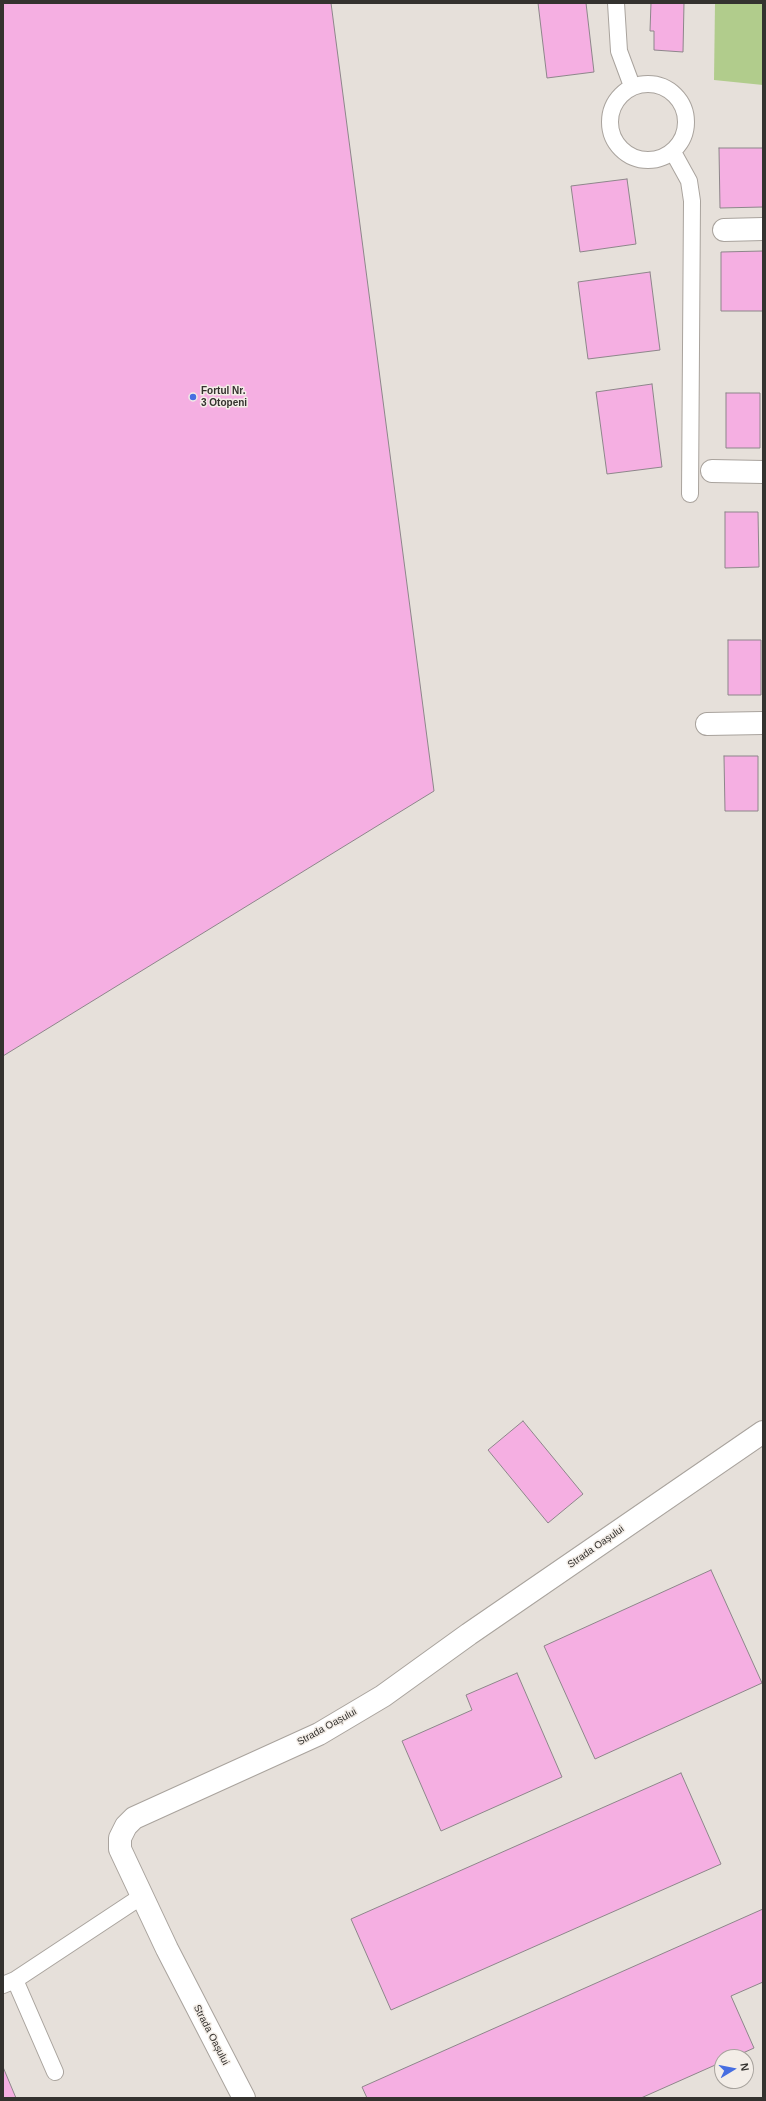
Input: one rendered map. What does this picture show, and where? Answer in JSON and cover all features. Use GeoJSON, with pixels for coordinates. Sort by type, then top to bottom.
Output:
{"type":"FeatureCollection","features":[{"type":"Feature","properties":{"kind":"street"},"geometry":{"type":"LineString","coordinates":[[724,230],[763,229]]}},
{"type":"Feature","properties":{"kind":"street"},"geometry":{"type":"LineString","coordinates":[[712,471],[763,472]]}},
{"type":"Feature","properties":{"kind":"street"},"geometry":{"type":"LineString","coordinates":[[707,724],[763,723]]}},
{"type":"Feature","properties":{"kind":"street","name":"Strada Oașului"},"geometry":{"type":"LineString","coordinates":[[244,2098],[167,1950],[120,1849],[120,1838],[126,1826],[134,1818],[319,1734],[383,1696],[469,1634],[763,1432]]}},
{"type":"Feature","properties":{"kind":"lane"},"geometry":{"type":"LineString","coordinates":[[616,3],[619,51],[632,86]]}},
{"type":"Feature","properties":{"kind":"lane"},"geometry":{"type":"LineString","coordinates":[[644,83],[656,84],[668,88],[678,96],[684,107],[687,119],[686,131],[681,143],[673,152],[655,159],[636,158],[624,152],[615,142],[610,130],[610,117],[614,104],[622,94],[632,86],[644,83]]}},
{"type":"Feature","properties":{"kind":"lane"},"geometry":{"type":"LineString","coordinates":[[673,152],[689,181],[692,201],[690,494]]}},
{"type":"Feature","properties":{"kind":"lane"},"geometry":{"type":"LineString","coordinates":[[55,2072],[9,1983],[142,1896]]}},
{"type":"Feature","properties":{"kind":"green space"},"geometry":{"type":"Polygon","coordinates":[[[715,3],[763,3],[763,85],[714,80],[715,3]]]}},
{"type":"Feature","properties":{"kind":"building","name":"Fortul Nr. 3 Otopeni"},"geometry":{"type":"Polygon","coordinates":[[[3,3],[331,3],[434,791],[3,1056],[3,3]]]}},
{"type":"Feature","properties":{"kind":"building"},"geometry":{"type":"Polygon","coordinates":[[[538,3],[586,3],[594,72],[547,78],[538,3]]]}},
{"type":"Feature","properties":{"kind":"building"},"geometry":{"type":"Polygon","coordinates":[[[651,3],[684,3],[683,52],[654,50],[654,31],[650,31],[651,3]]]}},
{"type":"Feature","properties":{"kind":"building"},"geometry":{"type":"Polygon","coordinates":[[[719,148],[763,148],[763,207],[720,208],[719,148]]]}},
{"type":"Feature","properties":{"kind":"building"},"geometry":{"type":"Polygon","coordinates":[[[627,179],[636,244],[580,252],[571,186],[627,179]]]}},
{"type":"Feature","properties":{"kind":"building"},"geometry":{"type":"Polygon","coordinates":[[[763,251],[763,311],[721,311],[721,252],[763,251]]]}},
{"type":"Feature","properties":{"kind":"building"},"geometry":{"type":"Polygon","coordinates":[[[650,272],[660,350],[588,359],[578,282],[650,272]]]}},
{"type":"Feature","properties":{"kind":"building"},"geometry":{"type":"Polygon","coordinates":[[[652,384],[662,467],[607,474],[596,392],[652,384]]]}},
{"type":"Feature","properties":{"kind":"building"},"geometry":{"type":"Polygon","coordinates":[[[726,393],[760,393],[760,448],[726,448],[726,393]]]}},
{"type":"Feature","properties":{"kind":"building"},"geometry":{"type":"Polygon","coordinates":[[[725,512],[758,512],[759,567],[725,568],[725,512]]]}},
{"type":"Feature","properties":{"kind":"building"},"geometry":{"type":"Polygon","coordinates":[[[728,640],[761,640],[761,695],[728,695],[728,640]]]}},
{"type":"Feature","properties":{"kind":"building"},"geometry":{"type":"Polygon","coordinates":[[[724,756],[758,756],[758,811],[725,811],[724,756]]]}},
{"type":"Feature","properties":{"kind":"building"},"geometry":{"type":"Polygon","coordinates":[[[523,1421],[583,1494],[548,1523],[488,1450],[523,1421]]]}},
{"type":"Feature","properties":{"kind":"building"},"geometry":{"type":"Polygon","coordinates":[[[711,1570],[762,1683],[595,1759],[544,1646],[711,1570]]]}},
{"type":"Feature","properties":{"kind":"building"},"geometry":{"type":"Polygon","coordinates":[[[517,1673],[562,1777],[441,1831],[402,1741],[472,1710],[466,1695],[517,1673]]]}},
{"type":"Feature","properties":{"kind":"building"},"geometry":{"type":"Polygon","coordinates":[[[681,1773],[721,1864],[391,2010],[351,1919],[681,1773]]]}},
{"type":"Feature","properties":{"kind":"building"},"geometry":{"type":"Polygon","coordinates":[[[763,1909],[763,1982],[731,1996],[754,2048],[752,2049],[714,2049],[714,2066],[641,2098],[367,2098],[362,2087],[763,1909]]]}},
{"type":"Feature","properties":{"kind":"building"},"geometry":{"type":"Polygon","coordinates":[[[3,2067],[16,2098],[3,2098],[3,2067]]]}},
{"type":"Feature","properties":{"kind":"place","name":"Fortul Nr. 3 Otopeni"},"geometry":{"type":"Point","coordinates":[193,397]}}]}
